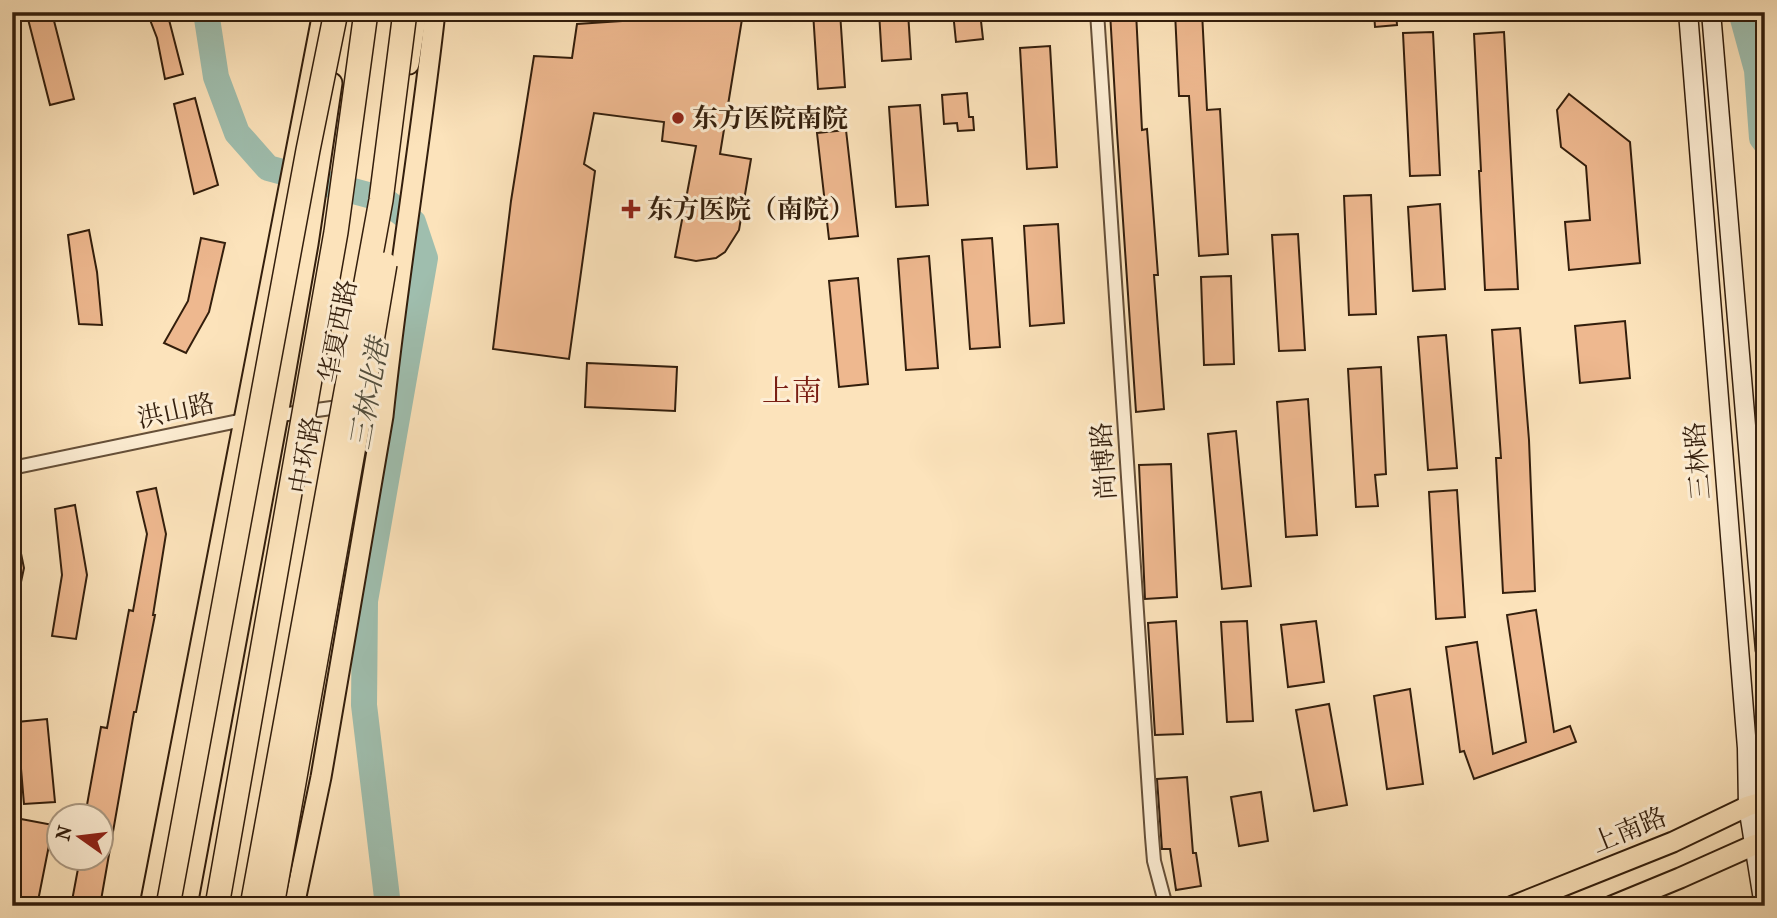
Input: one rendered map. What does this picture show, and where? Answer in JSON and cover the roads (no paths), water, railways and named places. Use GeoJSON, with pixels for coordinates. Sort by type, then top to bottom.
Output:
{"type":"FeatureCollection","features":[{"type":"Feature","properties":{"kind":"highway"},"geometry":{"type":"LineString","coordinates":[[168,906],[306,164],[337,12]]}},
{"type":"Feature","properties":{"kind":"highway","name":"中环路"},"geometry":{"type":"LineString","coordinates":[[216,906],[334,246],[366,12]]}},
{"type":"Feature","properties":{"kind":"highway","name":"中环路"},"geometry":{"type":"LineString","coordinates":[[253,906],[381,200],[405,12]]}},
{"type":"Feature","properties":{"kind":"highway"},"geometry":{"type":"LineString","coordinates":[[272,906],[393,218],[415,12]]}},
{"type":"Feature","properties":{"kind":"main road"},"geometry":{"type":"LineString","coordinates":[[150,906],[323,12]]}},
{"type":"Feature","properties":{"kind":"main road","name":"华夏西路"},"geometry":{"type":"LineString","coordinates":[[187,906],[308,244],[332,85],[337,12]]}},
{"type":"Feature","properties":{"kind":"main road","name":"华夏西路"},"geometry":{"type":"LineString","coordinates":[[259,906],[385,222],[415,12]]}},
{"type":"Feature","properties":{"kind":"main road","name":"华夏西路"},"geometry":{"type":"LineString","coordinates":[[294,906],[321,777],[383,416],[435,12]]}},
{"type":"Feature","properties":{"kind":"main road","name":"三林路"},"geometry":{"type":"LineString","coordinates":[[1688,12],[1746,734],[1756,804],[1764,906]]}},
{"type":"Feature","properties":{"kind":"main road","name":"三林路"},"geometry":{"type":"LineString","coordinates":[[1711,15],[1765,650]]}},
{"type":"Feature","properties":{"kind":"main road","name":"上南路"},"geometry":{"type":"LineString","coordinates":[[1513,906],[1673,842],[1756,804]]}},
{"type":"Feature","properties":{"kind":"main road"},"geometry":{"type":"LineString","coordinates":[[1612,906],[1759,843]]}},
{"type":"Feature","properties":{"kind":"street","name":"尚博路"},"geometry":{"type":"LineString","coordinates":[[1097,12],[1152,837],[1157,873],[1166,906]]}},
{"type":"Feature","properties":{"kind":"street","name":"洪山路"},"geometry":{"type":"LineString","coordinates":[[12,468],[243,420],[350,406]]}},
{"type":"Feature","properties":{"kind":"waterway","name":"三林北港"},"geometry":{"type":"LineString","coordinates":[[206,12],[216,77],[237,133],[268,168],[383,199],[413,222],[425,258],[365,601],[364,705],[388,906]]}},
{"type":"Feature","properties":{"kind":"waterway"},"geometry":{"type":"LineString","coordinates":[[1739,12],[1757,70],[1762,138],[1765,142]]}},
{"type":"Feature","properties":{"kind":"place","name":"东方医院南院"},"geometry":{"type":"Point","coordinates":[678,118]}},
{"type":"Feature","properties":{"kind":"place","name":"东方医院（南院）"},"geometry":{"type":"Point","coordinates":[631,209]}},
{"type":"Feature","properties":{"kind":"district","name":"上南"},"geometry":{"type":"Point","coordinates":[792,391]}}]}
